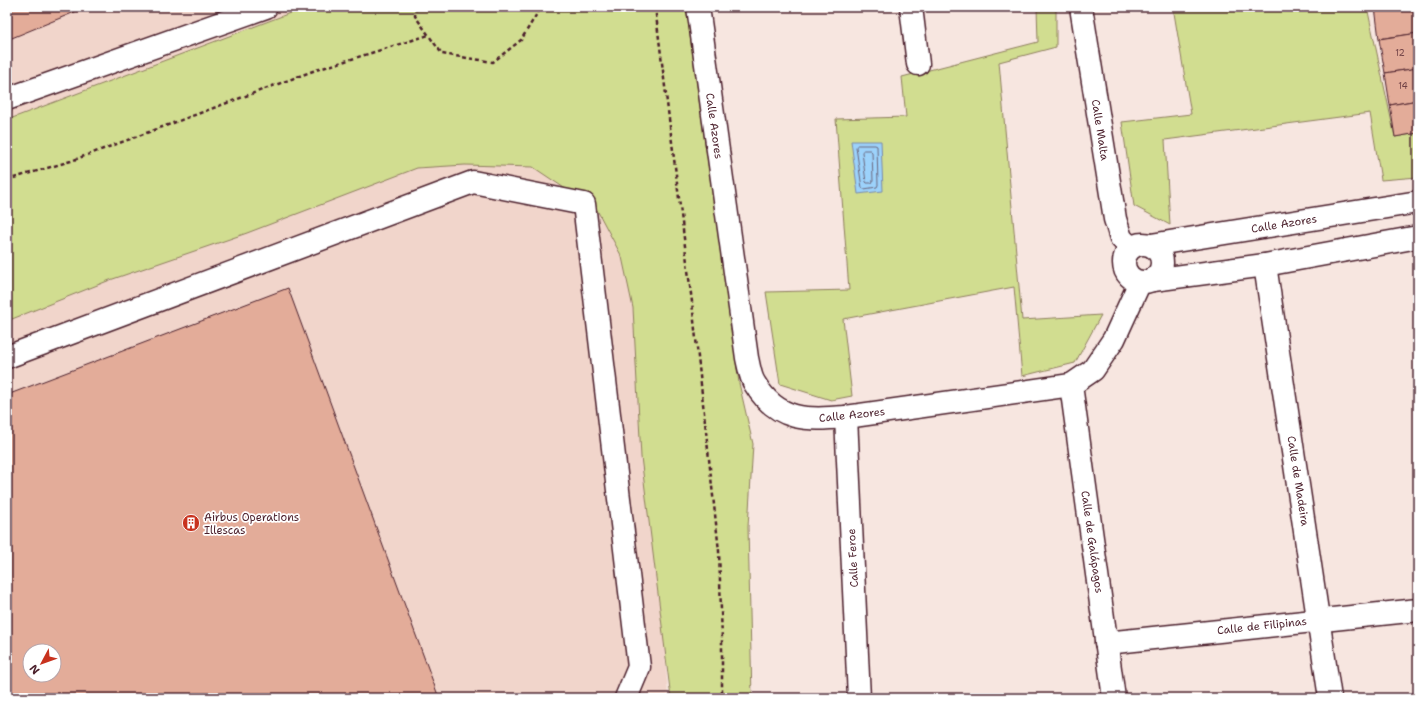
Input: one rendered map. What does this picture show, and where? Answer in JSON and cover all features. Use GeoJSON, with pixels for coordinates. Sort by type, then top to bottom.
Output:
{"type":"FeatureCollection","features":[{"type":"Feature","properties":{"kind":"street"},"geometry":{"type":"LineString","coordinates":[[7,99],[266,7]]}},
{"type":"Feature","properties":{"kind":"street","name":"Calle Azores"},"geometry":{"type":"LineString","coordinates":[[698,7],[747,358],[754,384],[770,404],[792,416],[816,420],[1071,385],[1093,370],[1114,339],[1146,281]]}},
{"type":"Feature","properties":{"kind":"street"},"geometry":{"type":"LineString","coordinates":[[911,7],[918,64]]}},
{"type":"Feature","properties":{"kind":"street","name":"Calle Malta"},"geometry":{"type":"LineString","coordinates":[[1081,7],[1115,219],[1121,238],[1141,246]]}},
{"type":"Feature","properties":{"kind":"street"},"geometry":{"type":"LineString","coordinates":[[7,357],[473,182],[584,204],[639,667],[626,698]]}},
{"type":"Feature","properties":{"kind":"street","name":"Calle Azores"},"geometry":{"type":"LineString","coordinates":[[1141,246],[1418,202]]}},
{"type":"Feature","properties":{"kind":"street"},"geometry":{"type":"LineString","coordinates":[[1146,281],[1161,271],[1162,259],[1156,248],[1141,246],[1127,252],[1124,258],[1124,264],[1129,276],[1146,281],[1265,265],[1418,237]]}},
{"type":"Feature","properties":{"kind":"street","name":"Calle de Madeira"},"geometry":{"type":"LineString","coordinates":[[1265,265],[1330,698]]}},
{"type":"Feature","properties":{"kind":"street","name":"Calle de Galápagos"},"geometry":{"type":"LineString","coordinates":[[1071,385],[1114,698]]}},
{"type":"Feature","properties":{"kind":"street","name":"Calle Feroe"},"geometry":{"type":"LineString","coordinates":[[846,417],[859,698]]}},
{"type":"Feature","properties":{"kind":"street","name":"Calle de Filipinas"},"geometry":{"type":"LineString","coordinates":[[1106,642],[1418,610]]}},
{"type":"Feature","properties":{"kind":"path"},"geometry":{"type":"LineString","coordinates":[[416,7],[415,16],[442,54],[493,62],[522,40],[541,7]]}},
{"type":"Feature","properties":{"kind":"path"},"geometry":{"type":"LineString","coordinates":[[655,7],[689,279],[719,551],[722,698]]}},
{"type":"Feature","properties":{"kind":"path"},"geometry":{"type":"LineString","coordinates":[[7,180],[71,161],[312,71],[429,35]]}},
{"type":"Feature","properties":{"kind":"shaded area","name":"Airbus Operations Illescas"},"geometry":{"type":"Polygon","coordinates":[[[7,7],[574,7],[630,87],[668,698],[7,698],[7,7]]]}},
{"type":"Feature","properties":{"kind":"green space"},"geometry":{"type":"Polygon","coordinates":[[[306,7],[686,7],[739,383],[753,444],[748,527],[752,698],[671,698],[641,457],[633,308],[622,257],[597,210],[533,167],[465,165],[417,168],[247,233],[110,280],[7,321],[7,120],[306,7]]]}},
{"type":"Feature","properties":{"kind":"green space"},"geometry":{"type":"Polygon","coordinates":[[[1037,7],[1056,7],[1056,47],[999,62],[1022,320],[1101,315],[1075,363],[1022,376],[1014,287],[843,319],[852,396],[831,400],[780,384],[766,292],[849,290],[836,119],[906,117],[902,77],[1038,42],[1037,7]]]}},
{"type":"Feature","properties":{"kind":"green space"},"geometry":{"type":"Polygon","coordinates":[[[1173,7],[1367,7],[1395,137],[1418,133],[1418,177],[1381,180],[1370,113],[1165,140],[1170,225],[1134,206],[1122,122],[1191,114],[1173,7]]]}},
{"type":"Feature","properties":{"kind":"water"},"geometry":{"type":"Polygon","coordinates":[[[851,141],[881,141],[883,191],[858,194],[851,141]]]}},
{"type":"Feature","properties":{"kind":"building"},"geometry":{"type":"Polygon","coordinates":[[[7,7],[87,7],[7,40],[7,7]]]}},
{"type":"Feature","properties":{"kind":"building"},"geometry":{"type":"Polygon","coordinates":[[[1375,7],[1418,7],[1418,33],[1379,39],[1375,7]]]}},
{"type":"Feature","properties":{"kind":"building"},"geometry":{"type":"Polygon","coordinates":[[[1418,33],[1418,68],[1385,73],[1379,39],[1418,33]]]}},
{"type":"Feature","properties":{"kind":"building"},"geometry":{"type":"Polygon","coordinates":[[[1418,68],[1418,100],[1390,105],[1385,73],[1418,68]]]}},
{"type":"Feature","properties":{"kind":"building"},"geometry":{"type":"Polygon","coordinates":[[[1418,100],[1418,133],[1395,137],[1390,105],[1418,100]]]}},
{"type":"Feature","properties":{"kind":"building","name":"Airbus Operations Illescas"},"geometry":{"type":"Polygon","coordinates":[[[288,288],[439,698],[7,698],[7,395],[288,288]]]}},
{"type":"Feature","properties":{"kind":"place","name":"Airbus Operations Illescas"},"geometry":{"type":"Point","coordinates":[191,523]}}]}
